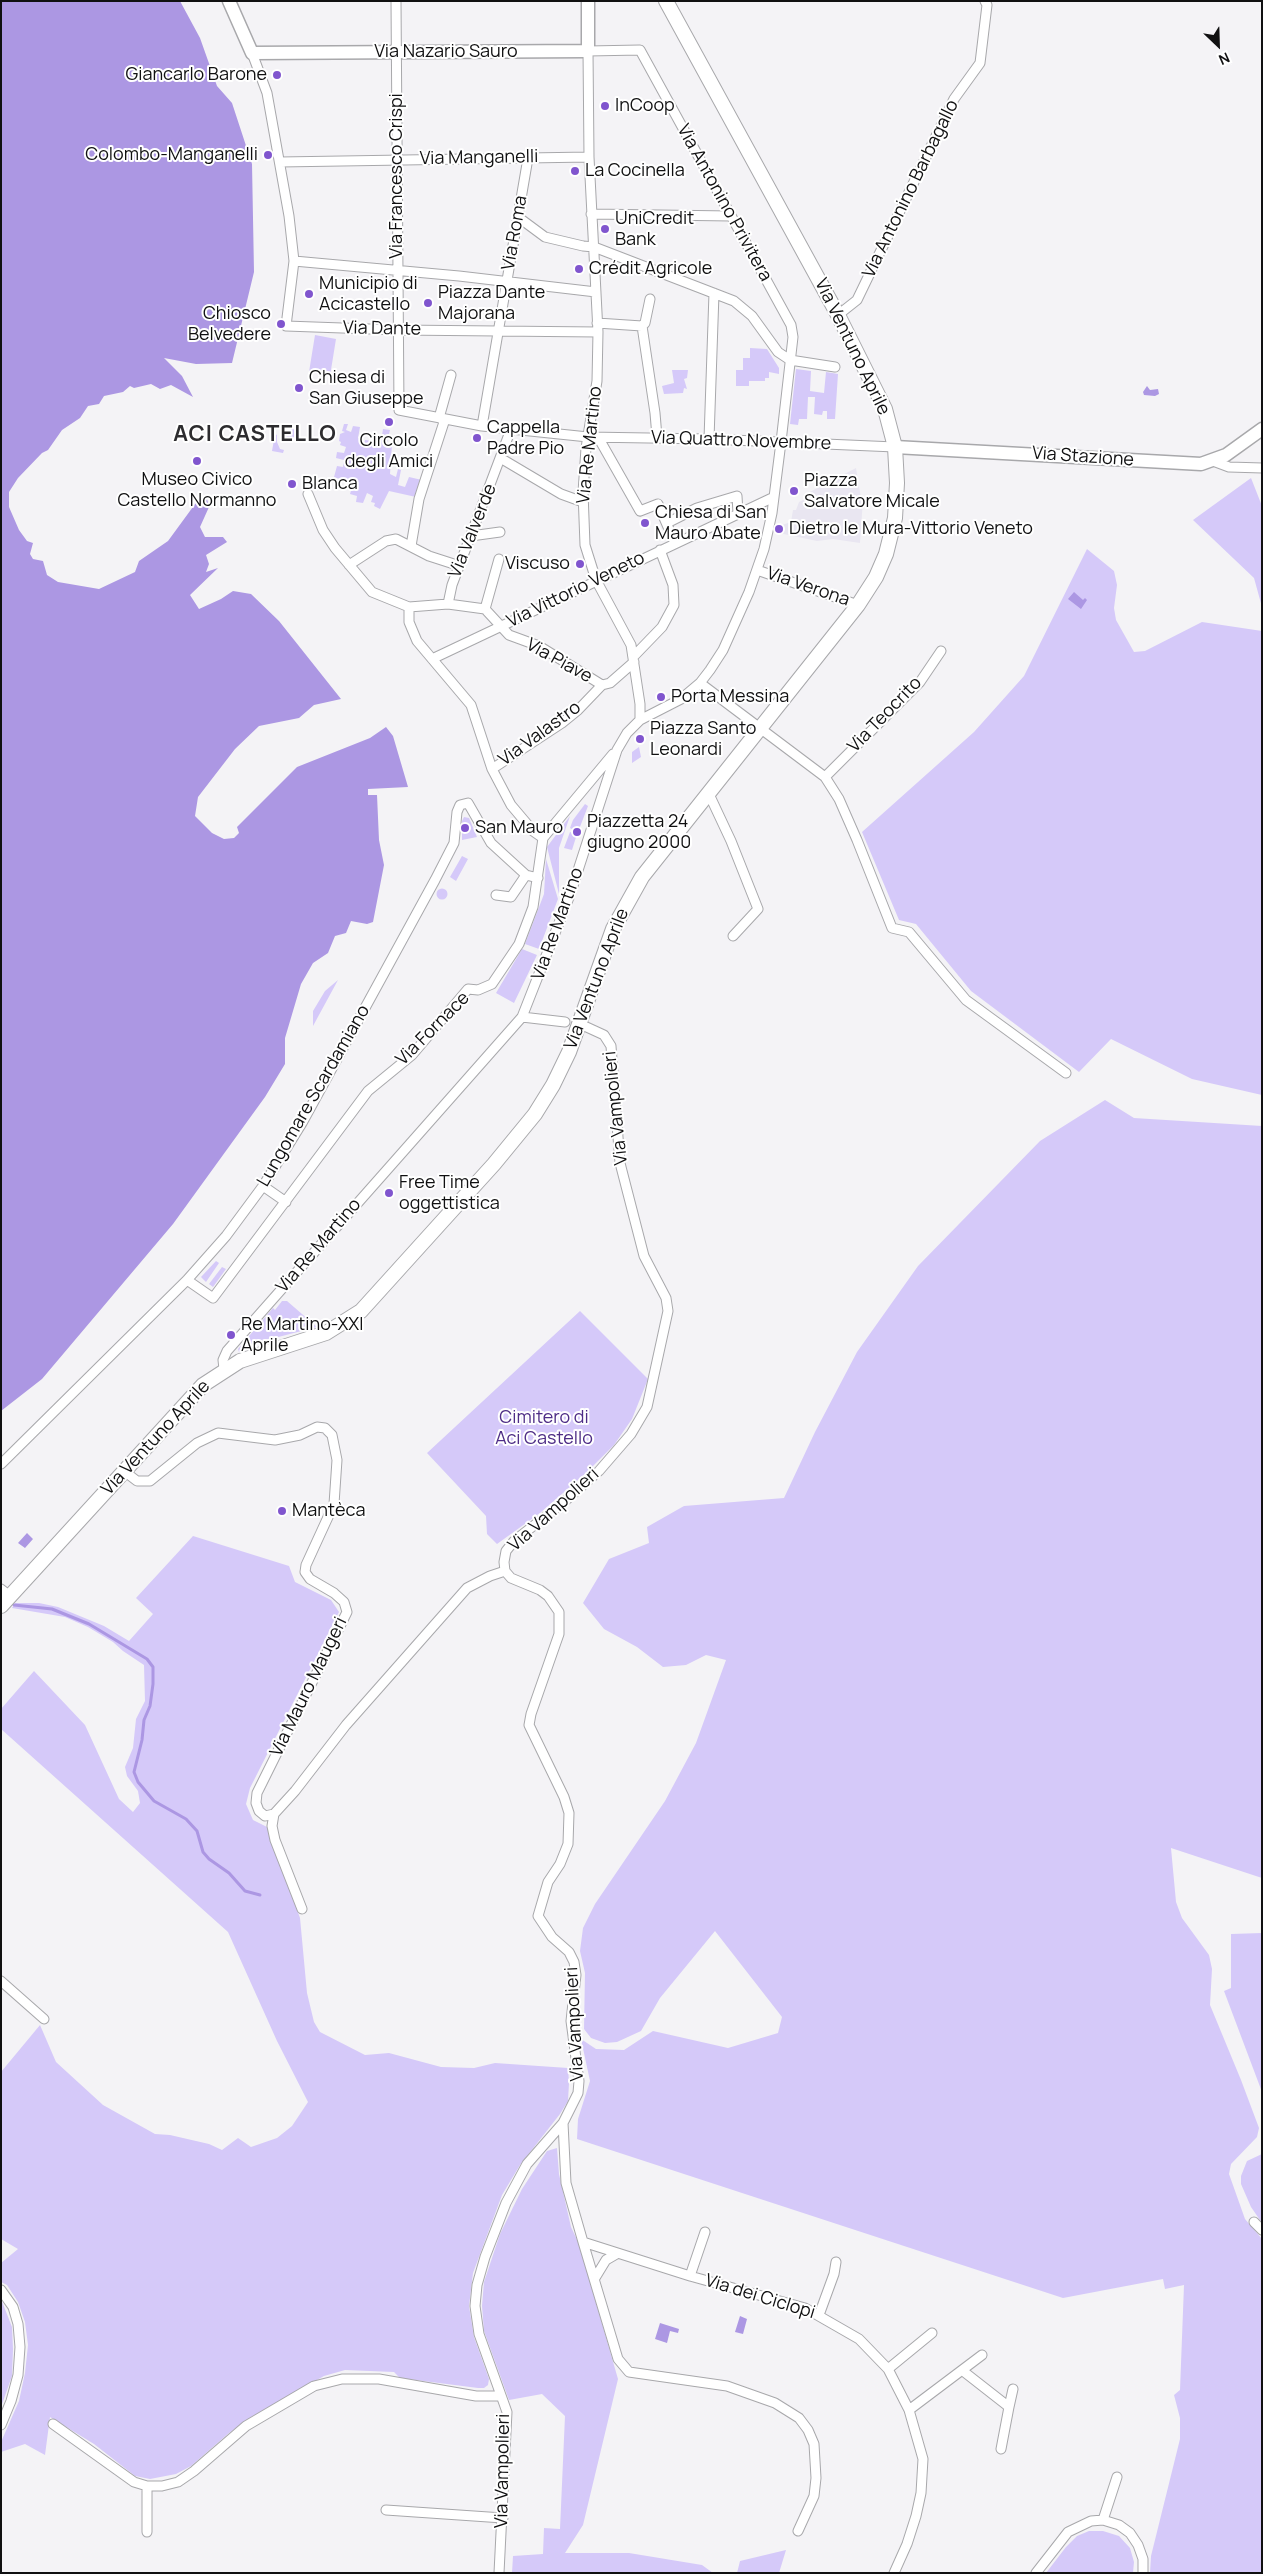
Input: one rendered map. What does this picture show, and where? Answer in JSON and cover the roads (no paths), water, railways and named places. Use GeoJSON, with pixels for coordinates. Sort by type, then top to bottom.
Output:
{"type":"FeatureCollection","features":[{"type":"Feature","properties":{"kind":"main road"},"geometry":{"type":"LineString","coordinates":[[229,1],[252,53]]}},
{"type":"Feature","properties":{"kind":"main road","name":"Via Re Martino"},"geometry":{"type":"LineString","coordinates":[[588,1],[588,51]]}},
{"type":"Feature","properties":{"kind":"main road","name":"Via Ventuno Aprile"},"geometry":{"type":"LineString","coordinates":[[4,1597],[124,1471],[188,1400],[224,1369],[259,1353],[326,1333],[348,1321],[373,1300],[535,1114],[553,1085],[580,1024],[613,929],[626,902],[642,878],[708,792],[858,605],[876,577],[886,554],[895,518],[897,483],[895,447],[885,409],[838,315],[666,1]]}},
{"type":"Feature","properties":{"kind":"main road","name":"Via Nazario Sauro"},"geometry":{"type":"LineString","coordinates":[[252,53],[588,51]]}},
{"type":"Feature","properties":{"kind":"main road","name":"Via Stazione"},"geometry":{"type":"LineString","coordinates":[[895,447],[1201,464],[1213,461],[1262,429]]}},
{"type":"Feature","properties":{"kind":"street","name":"Via Francesco Crispi"},"geometry":{"type":"LineString","coordinates":[[396,1],[399,410]]}},
{"type":"Feature","properties":{"kind":"street","name":"Via Antonino Barbagallo"},"geometry":{"type":"LineString","coordinates":[[838,315],[857,300],[944,116],[980,64],[986,1]]}},
{"type":"Feature","properties":{"kind":"street","name":"Via Nazario Sauro"},"geometry":{"type":"LineString","coordinates":[[588,51],[640,50]]}},
{"type":"Feature","properties":{"kind":"street","name":"Via Antonino Privitera"},"geometry":{"type":"LineString","coordinates":[[640,50],[792,325],[793,337],[774,497],[768,532],[757,570],[723,650],[700,684],[677,701],[640,720]]}},
{"type":"Feature","properties":{"kind":"street","name":"Via Re Martino"},"geometry":{"type":"LineString","coordinates":[[224,1369],[223,1360],[228,1351],[522,1017],[570,894],[616,750],[627,733],[640,720],[640,704],[631,645],[596,580],[585,545],[583,502],[588,437],[597,381],[598,328],[591,214],[588,51]]}},
{"type":"Feature","properties":{"kind":"street"},"geometry":{"type":"LineString","coordinates":[[252,53],[267,93],[280,162],[294,262],[507,280],[596,292]]}},
{"type":"Feature","properties":{"kind":"street","name":"Via Manganelli"},"geometry":{"type":"LineString","coordinates":[[280,162],[589,157]]}},
{"type":"Feature","properties":{"kind":"street","name":"Via Roma"},"geometry":{"type":"LineString","coordinates":[[482,426],[528,158]]}},
{"type":"Feature","properties":{"kind":"street"},"geometry":{"type":"LineString","coordinates":[[591,214],[731,216]]}},
{"type":"Feature","properties":{"kind":"street"},"geometry":{"type":"LineString","coordinates":[[518,218],[545,237],[594,247],[665,276],[734,301],[752,316],[778,352],[790,360],[835,367]]}},
{"type":"Feature","properties":{"kind":"street","name":"Via Dante"},"geometry":{"type":"LineString","coordinates":[[294,262],[286,326],[398,330],[499,330],[642,326]]}},
{"type":"Feature","properties":{"kind":"street"},"geometry":{"type":"LineString","coordinates":[[709,439],[714,293]]}},
{"type":"Feature","properties":{"kind":"street"},"geometry":{"type":"LineString","coordinates":[[650,299],[645,323],[642,326],[657,437]]}},
{"type":"Feature","properties":{"kind":"street"},"geometry":{"type":"LineString","coordinates":[[411,546],[419,498],[442,419],[451,375]]}},
{"type":"Feature","properties":{"kind":"street","name":"Via Quattro Novembre"},"geometry":{"type":"LineString","coordinates":[[399,410],[482,426],[588,437],[657,437],[895,447]]}},
{"type":"Feature","properties":{"kind":"street","name":"Via Valverde"},"geometry":{"type":"LineString","coordinates":[[448,604],[452,585],[502,459],[511,429]]}},
{"type":"Feature","properties":{"kind":"street"},"geometry":{"type":"LineString","coordinates":[[598,437],[640,511],[658,504],[675,543]]}},
{"type":"Feature","properties":{"kind":"street"},"geometry":{"type":"LineString","coordinates":[[502,459],[561,494],[583,502]]}},
{"type":"Feature","properties":{"kind":"street"},"geometry":{"type":"LineString","coordinates":[[1213,461],[1229,467],[1262,468]]}},
{"type":"Feature","properties":{"kind":"street"},"geometry":{"type":"LineString","coordinates":[[308,494],[323,530],[372,592],[408,607],[448,604],[485,609],[498,559]]}},
{"type":"Feature","properties":{"kind":"street"},"geometry":{"type":"LineString","coordinates":[[667,523],[697,508],[737,496],[738,513]]}},
{"type":"Feature","properties":{"kind":"street","name":"Via Vittorio Veneto"},"geometry":{"type":"LineString","coordinates":[[432,659],[774,497]]}},
{"type":"Feature","properties":{"kind":"street"},"geometry":{"type":"LineString","coordinates":[[472,536],[500,532]]}},
{"type":"Feature","properties":{"kind":"street"},"geometry":{"type":"LineString","coordinates":[[349,565],[386,541],[396,539],[429,556],[460,566]]}},
{"type":"Feature","properties":{"kind":"street","name":"Via Valastro"},"geometry":{"type":"LineString","coordinates":[[492,769],[562,723],[578,710],[602,685],[610,683],[662,627],[674,605],[673,585],[660,550]]}},
{"type":"Feature","properties":{"kind":"street","name":"Via Verona"},"geometry":{"type":"LineString","coordinates":[[757,570],[858,605]]}},
{"type":"Feature","properties":{"kind":"street"},"geometry":{"type":"LineString","coordinates":[[408,607],[410,622],[417,641],[470,705],[492,769],[511,805],[533,831],[543,838],[616,750]]}},
{"type":"Feature","properties":{"kind":"street","name":"Via Piave"},"geometry":{"type":"LineString","coordinates":[[485,609],[500,627],[510,635],[547,650],[602,685]]}},
{"type":"Feature","properties":{"kind":"street","name":"Via Teocrito"},"geometry":{"type":"LineString","coordinates":[[825,777],[920,682],[941,651]]}},
{"type":"Feature","properties":{"kind":"street"},"geometry":{"type":"LineString","coordinates":[[700,684],[825,777],[839,799],[892,928],[909,932],[966,1000],[1066,1073]]}},
{"type":"Feature","properties":{"kind":"street"},"geometry":{"type":"LineString","coordinates":[[708,792],[731,841],[758,909],[733,936]]}},
{"type":"Feature","properties":{"kind":"street","name":"Lungomare Scardamiano"},"geometry":{"type":"LineString","coordinates":[[1,1464],[187,1280],[226,1236],[264,1186],[302,1123],[435,880],[454,843],[457,812],[460,805],[468,803],[492,843],[526,875]]}},
{"type":"Feature","properties":{"kind":"street","name":"Via Fornace"},"geometry":{"type":"LineString","coordinates":[[187,1280],[213,1298],[368,1091],[412,1055],[468,989],[478,990],[492,984],[504,969],[519,944],[533,908],[543,838]]}},
{"type":"Feature","properties":{"kind":"street"},"geometry":{"type":"LineString","coordinates":[[496,895],[511,897],[526,875],[538,878]]}},
{"type":"Feature","properties":{"kind":"street"},"geometry":{"type":"LineString","coordinates":[[522,1017],[566,1022]]}},
{"type":"Feature","properties":{"kind":"street","name":"Via Vampolieri"},"geometry":{"type":"LineString","coordinates":[[499,2573],[507,2412],[479,2334],[475,2306],[478,2277],[494,2231],[516,2184],[527,2164],[564,2123],[578,2093],[571,2021],[576,1975],[569,1952],[552,1937],[538,1916],[548,1882],[560,1864],[568,1844],[569,1820],[564,1797],[529,1725],[561,1625],[559,1612],[548,1596],[511,1578],[505,1571],[506,1551],[514,1541],[564,1502],[599,1471],[631,1434],[646,1406],[668,1311],[666,1298],[644,1256],[620,1163],[611,1046],[604,1035],[580,1024]]}},
{"type":"Feature","properties":{"kind":"street"},"geometry":{"type":"LineString","coordinates":[[264,1186],[286,1202]]}},
{"type":"Feature","properties":{"kind":"street","name":"Via Mauro Maugeri"},"geometry":{"type":"LineString","coordinates":[[124,1471],[137,1481],[150,1481],[197,1444],[218,1433],[275,1440],[300,1435],[317,1427],[325,1428],[332,1434],[337,1460],[334,1504],[306,1565],[305,1572],[310,1579],[334,1593],[344,1602],[347,1612],[257,1793],[256,1803],[259,1811],[265,1816],[274,1814]]}},
{"type":"Feature","properties":{"kind":"street"},"geometry":{"type":"LineString","coordinates":[[302,1909],[275,1840],[272,1826],[274,1814],[346,1725],[466,1588],[505,1571]]}},
{"type":"Feature","properties":{"kind":"street"},"geometry":{"type":"LineString","coordinates":[[1,1982],[44,2019]]}},
{"type":"Feature","properties":{"kind":"street"},"geometry":{"type":"LineString","coordinates":[[564,2123],[566,2184],[618,2359],[629,2372],[727,2386],[775,2402],[799,2418],[808,2430],[814,2444],[816,2478],[814,2496],[798,2531]]}},
{"type":"Feature","properties":{"kind":"street"},"geometry":{"type":"LineString","coordinates":[[1254,2222],[1262,2230]]}},
{"type":"Feature","properties":{"kind":"street"},"geometry":{"type":"LineString","coordinates":[[690,2276],[705,2232]]}},
{"type":"Feature","properties":{"kind":"street","name":"Via dei Ciclopi"},"geometry":{"type":"LineString","coordinates":[[583,2242],[690,2276],[805,2308],[859,2339],[888,2369],[909,2410],[923,2459],[921,2493],[907,2544],[894,2573]]}},
{"type":"Feature","properties":{"kind":"street"},"geometry":{"type":"LineString","coordinates":[[595,2278],[606,2260],[618,2253]]}},
{"type":"Feature","properties":{"kind":"street"},"geometry":{"type":"LineString","coordinates":[[819,2315],[834,2274],[836,2262]]}},
{"type":"Feature","properties":{"kind":"street"},"geometry":{"type":"LineString","coordinates":[[1,2290],[16,2315],[20,2347],[18,2375],[11,2402],[1,2424]]}},
{"type":"Feature","properties":{"kind":"street"},"geometry":{"type":"LineString","coordinates":[[888,2369],[932,2333]]}},
{"type":"Feature","properties":{"kind":"street"},"geometry":{"type":"LineString","coordinates":[[909,2410],[982,2355]]}},
{"type":"Feature","properties":{"kind":"street"},"geometry":{"type":"LineString","coordinates":[[963,2371],[1009,2406]]}},
{"type":"Feature","properties":{"kind":"street"},"geometry":{"type":"LineString","coordinates":[[53,2424],[134,2482],[147,2486],[178,2482],[194,2472],[246,2426],[314,2386],[342,2379],[379,2379],[476,2396],[500,2396]]}},
{"type":"Feature","properties":{"kind":"street"},"geometry":{"type":"LineString","coordinates":[[1001,2449],[1013,2389]]}},
{"type":"Feature","properties":{"kind":"street"},"geometry":{"type":"LineString","coordinates":[[1103,2520],[1117,2477]]}},
{"type":"Feature","properties":{"kind":"street"},"geometry":{"type":"LineString","coordinates":[[147,2486],[147,2532]]}},
{"type":"Feature","properties":{"kind":"street"},"geometry":{"type":"LineString","coordinates":[[386,2510],[503,2518]]}},
{"type":"Feature","properties":{"kind":"street"},"geometry":{"type":"LineString","coordinates":[[1036,2573],[1068,2532],[1091,2521],[1103,2520],[1119,2526],[1130,2534],[1138,2545],[1143,2559],[1143,2573]]}},
{"type":"Feature","properties":{"kind":"waterway"},"geometry":{"type":"LineString","coordinates":[[14,1605],[52,1609],[89,1624],[147,1659],[153,1667],[153,1684],[150,1706],[144,1720],[142,1740],[134,1772],[138,1782],[154,1801],[186,1819],[197,1831],[203,1852],[209,1859],[229,1873],[245,1891],[260,1895]]}},
{"type":"Feature","properties":{"kind":"place","name":"Giancarlo Barone"},"geometry":{"type":"Point","coordinates":[277,75]}},
{"type":"Feature","properties":{"kind":"place","name":"InCoop"},"geometry":{"type":"Point","coordinates":[605,106]}},
{"type":"Feature","properties":{"kind":"place","name":"Colombo-Manganelli"},"geometry":{"type":"Point","coordinates":[268,155]}},
{"type":"Feature","properties":{"kind":"place","name":"La Cocinella"},"geometry":{"type":"Point","coordinates":[575,171]}},
{"type":"Feature","properties":{"kind":"place","name":"UniCredit Bank"},"geometry":{"type":"Point","coordinates":[605,229]}},
{"type":"Feature","properties":{"kind":"place","name":"Crédit Agricole"},"geometry":{"type":"Point","coordinates":[579,269]}},
{"type":"Feature","properties":{"kind":"place","name":"Municipio di Acicastello"},"geometry":{"type":"Point","coordinates":[309,294]}},
{"type":"Feature","properties":{"kind":"place","name":"Piazza Dante Majorana"},"geometry":{"type":"Point","coordinates":[428,303]}},
{"type":"Feature","properties":{"kind":"place","name":"Chiosco Belvedere"},"geometry":{"type":"Point","coordinates":[281,324]}},
{"type":"Feature","properties":{"kind":"place","name":"Chiesa di San Giuseppe"},"geometry":{"type":"Point","coordinates":[299,388]}},
{"type":"Feature","properties":{"kind":"place","name":"Circolo degli Amici"},"geometry":{"type":"Point","coordinates":[389,422]}},
{"type":"Feature","properties":{"kind":"place","name":"Cappella Padre Pio"},"geometry":{"type":"Point","coordinates":[477,438]}},
{"type":"Feature","properties":{"kind":"place","name":"Museo Civico Castello Normanno"},"geometry":{"type":"Point","coordinates":[197,461]}},
{"type":"Feature","properties":{"kind":"place","name":"Blanca"},"geometry":{"type":"Point","coordinates":[292,484]}},
{"type":"Feature","properties":{"kind":"place","name":"Piazza Salvatore Micale"},"geometry":{"type":"Point","coordinates":[794,491]}},
{"type":"Feature","properties":{"kind":"place","name":"Chiesa di San Mauro Abate"},"geometry":{"type":"Point","coordinates":[645,523]}},
{"type":"Feature","properties":{"kind":"place","name":"Dietro le Mura-Vittorio Veneto"},"geometry":{"type":"Point","coordinates":[779,529]}},
{"type":"Feature","properties":{"kind":"place","name":"Viscuso"},"geometry":{"type":"Point","coordinates":[580,564]}},
{"type":"Feature","properties":{"kind":"place","name":"Porta Messina"},"geometry":{"type":"Point","coordinates":[661,697]}},
{"type":"Feature","properties":{"kind":"place","name":"Piazza Santo Leonardi"},"geometry":{"type":"Point","coordinates":[640,739]}},
{"type":"Feature","properties":{"kind":"place","name":"San Mauro"},"geometry":{"type":"Point","coordinates":[465,828]}},
{"type":"Feature","properties":{"kind":"place","name":"Piazzetta 24 giugno 2000"},"geometry":{"type":"Point","coordinates":[577,832]}},
{"type":"Feature","properties":{"kind":"place","name":"Free Time oggettistica"},"geometry":{"type":"Point","coordinates":[389,1193]}},
{"type":"Feature","properties":{"kind":"place","name":"Re Martino-XXI Aprile"},"geometry":{"type":"Point","coordinates":[231,1335]}},
{"type":"Feature","properties":{"kind":"place","name":"Mantèca"},"geometry":{"type":"Point","coordinates":[282,1511]}},
{"type":"Feature","properties":{"kind":"district","name":"ACI CASTELLO"},"geometry":{"type":"Point","coordinates":[255,435]}},
{"type":"Feature","properties":{"kind":"park label","name":"Cimitero di Aci Castello"},"geometry":{"type":"Point","coordinates":[544,1428]}}]}
